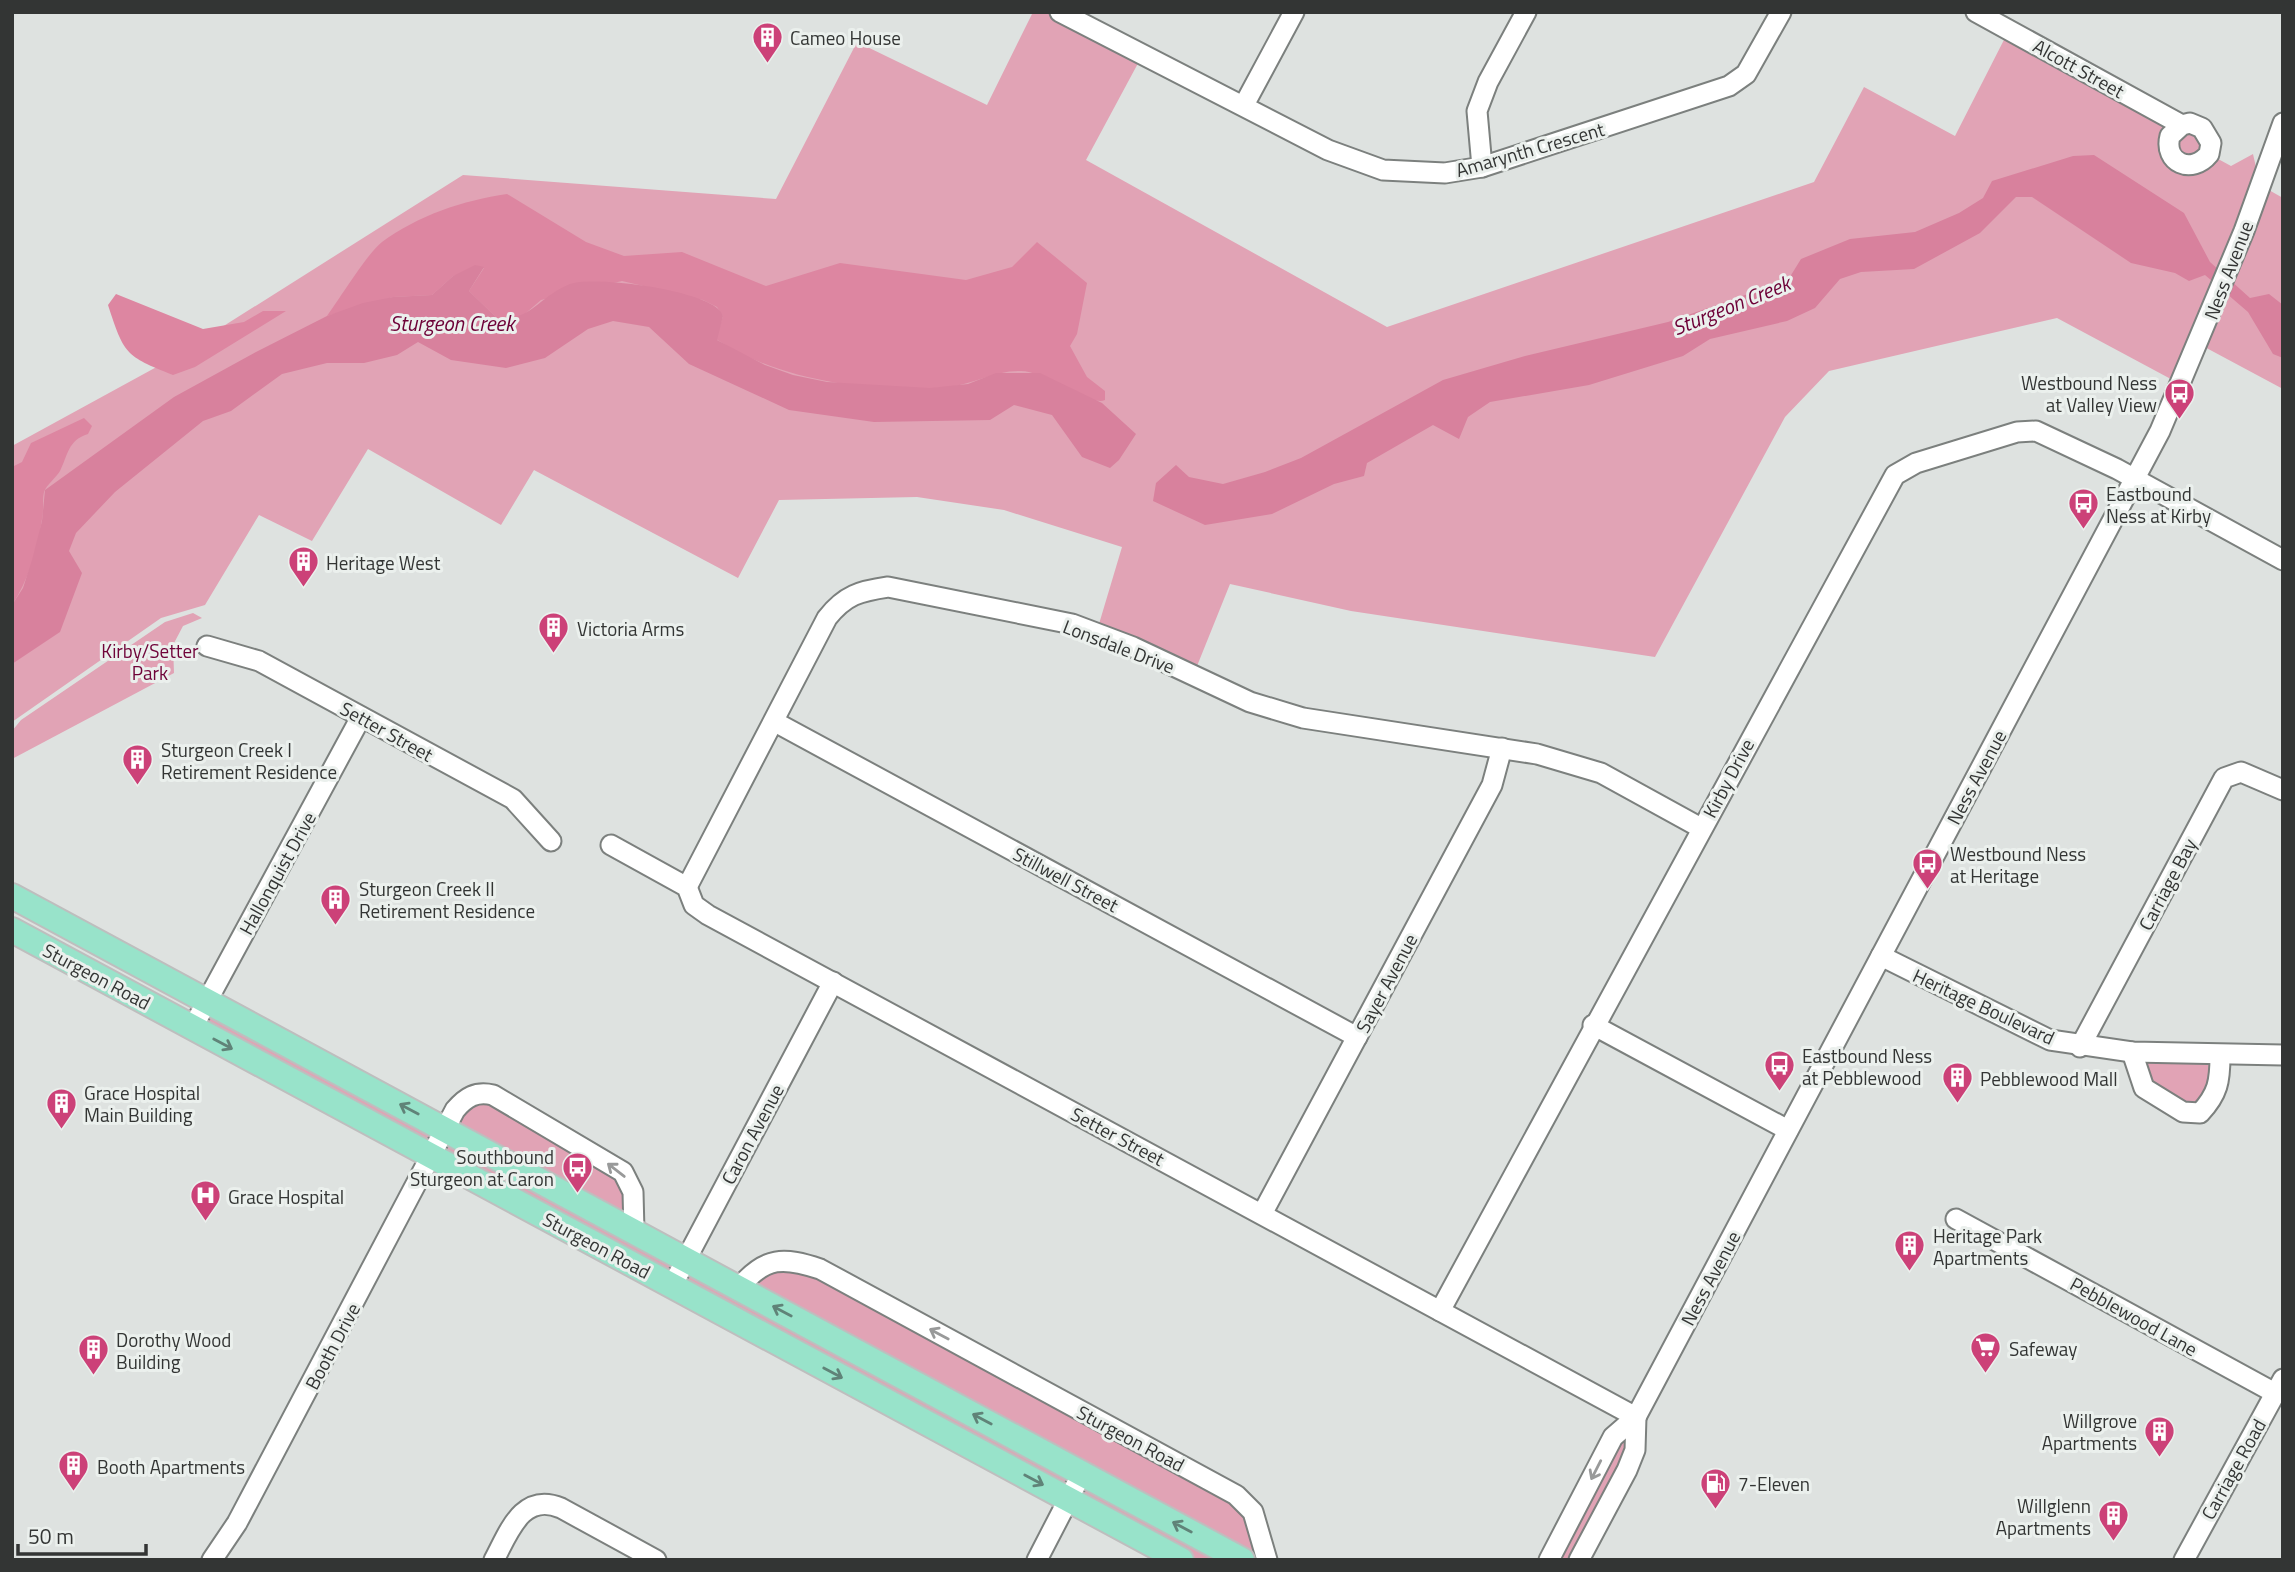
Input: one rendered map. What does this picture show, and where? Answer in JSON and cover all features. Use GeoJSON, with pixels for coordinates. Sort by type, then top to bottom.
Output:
{"type":"FeatureCollection","features":[{"type":"Feature","properties":{"kind":"main road","name":"Sturgeon Road"},"geometry":{"type":"LineString","coordinates":[[12,896],[1242,1560]]}},
{"type":"Feature","properties":{"kind":"main road","name":"Sturgeon Road"},"geometry":{"type":"LineString","coordinates":[[12,930],[1181,1560]]}},
{"type":"Feature","properties":{"kind":"street","name":"Amarynth Crescent"},"geometry":{"type":"LineString","coordinates":[[1060,12],[1328,150],[1383,170],[1445,173],[1482,167],[1728,86],[1746,74],[1780,12]]}},
{"type":"Feature","properties":{"kind":"street"},"geometry":{"type":"LineString","coordinates":[[1244,105],[1294,12]]}},
{"type":"Feature","properties":{"kind":"street"},"geometry":{"type":"LineString","coordinates":[[1482,167],[1477,111],[1488,82],[1526,12]]}},
{"type":"Feature","properties":{"kind":"street","name":"Alcott Street"},"geometry":{"type":"LineString","coordinates":[[1976,12],[2182,125]]}},
{"type":"Feature","properties":{"kind":"street","name":"Ness Avenue"},"geometry":{"type":"LineString","coordinates":[[1549,1560],[1613,1437],[1636,1417],[2166,419],[2244,231],[2283,123]]}},
{"type":"Feature","properties":{"kind":"street","name":"Kirby Drive"},"geometry":{"type":"LineString","coordinates":[[1440,1311],[1592,1026],[1895,475],[1916,463],[2027,431],[2048,435],[2283,559]]}},
{"type":"Feature","properties":{"kind":"street","name":"Lonsdale Drive"},"geometry":{"type":"LineString","coordinates":[[687,887],[827,618],[840,602],[857,591],[887,587],[1072,624],[1133,647],[1250,702],[1303,718],[1538,754],[1601,773],[1701,828]]}},
{"type":"Feature","properties":{"kind":"street","name":"Setter Street"},"geometry":{"type":"LineString","coordinates":[[207,646],[259,661],[513,799],[551,841]]}},
{"type":"Feature","properties":{"kind":"street","name":"Hallonquist Drive"},"geometry":{"type":"LineString","coordinates":[[193,1027],[361,717]]}},
{"type":"Feature","properties":{"kind":"street","name":"Stillwell Street"},"geometry":{"type":"LineString","coordinates":[[775,722],[1357,1037]]}},
{"type":"Feature","properties":{"kind":"street","name":"Sayer Avenue"},"geometry":{"type":"LineString","coordinates":[[1262,1214],[1492,785],[1502,748]]}},
{"type":"Feature","properties":{"kind":"street","name":"Carriage Bay"},"geometry":{"type":"LineString","coordinates":[[2080,1047],[2224,778],[2241,772],[2283,790]]}},
{"type":"Feature","properties":{"kind":"street","name":"Setter Street"},"geometry":{"type":"LineString","coordinates":[[611,845],[687,887],[694,905],[708,915],[1636,1417]]}},
{"type":"Feature","properties":{"kind":"street","name":"Heritage Boulevard"},"geometry":{"type":"LineString","coordinates":[[1881,956],[2050,1040],[2080,1047],[2132,1052],[2220,1056],[2283,1055]]}},
{"type":"Feature","properties":{"kind":"street","name":"Caron Avenue"},"geometry":{"type":"LineString","coordinates":[[672,1286],[833,982]]}},
{"type":"Feature","properties":{"kind":"street"},"geometry":{"type":"LineString","coordinates":[[1592,1026],[1788,1130]]}},
{"type":"Feature","properties":{"kind":"street"},"geometry":{"type":"LineString","coordinates":[[2132,1052],[2144,1088],[2183,1112],[2200,1112],[2213,1100],[2220,1083],[2220,1056]]}},
{"type":"Feature","properties":{"kind":"street","name":"Sturgeon Road"},"geometry":{"type":"LineString","coordinates":[[445,1129],[463,1100],[483,1093],[493,1095],[623,1172],[633,1192],[634,1231]]}},
{"type":"Feature","properties":{"kind":"street","name":"Booth Drive"},"geometry":{"type":"LineString","coordinates":[[212,1560],[237,1523],[445,1129]]}},
{"type":"Feature","properties":{"kind":"street","name":"Pebblewood Lane"},"geometry":{"type":"LineString","coordinates":[[1956,1219],[2279,1386]]}},
{"type":"Feature","properties":{"kind":"street","name":"Sturgeon Road"},"geometry":{"type":"LineString","coordinates":[[739,1288],[752,1271],[788,1259],[820,1269],[1236,1495],[1253,1512],[1267,1560]]}},
{"type":"Feature","properties":{"kind":"street","name":"Carriage Road"},"geometry":{"type":"LineString","coordinates":[[2184,1560],[2279,1386]]}},
{"type":"Feature","properties":{"kind":"street","name":"Ness Avenue"},"geometry":{"type":"LineString","coordinates":[[1579,1560],[1635,1450],[1636,1417]]}},
{"type":"Feature","properties":{"kind":"street"},"geometry":{"type":"LineString","coordinates":[[1037,1560],[1082,1474]]}},
{"type":"Feature","properties":{"kind":"street"},"geometry":{"type":"LineString","coordinates":[[494,1560],[516,1519],[526,1508],[538,1503],[561,1508],[656,1560]]}},
{"type":"Feature","properties":{"kind":"green space"},"geometry":{"type":"Polygon","coordinates":[[[1033,12],[1060,12],[1143,54],[1086,160],[1387,327],[1814,182],[1864,87],[1955,136],[2009,30],[2189,124],[2209,154],[2231,166],[2253,154],[2260,185],[2283,198],[2283,389],[2199,344],[2182,385],[2057,318],[1829,371],[1785,417],[1655,657],[1351,611],[1230,584],[1193,676],[1096,634],[1122,547],[1004,510],[917,497],[779,500],[738,578],[534,470],[501,525],[368,449],[312,541],[259,515],[205,605],[161,618],[12,722],[12,446],[173,358],[463,175],[776,199],[857,42],[987,105],[1033,12]]]}},
{"type":"Feature","properties":{"kind":"green space","name":"Kirby/Setter Park"},"geometry":{"type":"Polygon","coordinates":[[[193,613],[202,618],[183,626],[173,645],[174,673],[12,759],[12,731],[21,720],[165,622],[193,613]]]}},
{"type":"Feature","properties":{"kind":"green space"},"geometry":{"type":"Polygon","coordinates":[[[208,1000],[445,1129],[473,1095],[623,1172],[634,1231],[739,1288],[788,1259],[1236,1495],[1267,1560],[1181,1560],[193,1027],[208,1000]]]}},
{"type":"Feature","properties":{"kind":"green space"},"geometry":{"type":"Polygon","coordinates":[[[2132,1052],[2220,1056],[2200,1113],[2144,1088],[2132,1052]]]}},
{"type":"Feature","properties":{"kind":"green space"},"geometry":{"type":"Polygon","coordinates":[[[1636,1417],[1635,1450],[1579,1560],[1549,1560],[1636,1417]]]}},
{"type":"Feature","properties":{"kind":"shaded area"},"geometry":{"type":"Polygon","coordinates":[[[507,194],[586,242],[624,256],[682,252],[766,286],[840,263],[966,280],[1012,267],[1037,242],[1087,283],[1077,334],[1070,346],[1087,377],[1105,391],[1105,400],[1088,398],[1042,377],[1021,371],[949,387],[920,389],[859,386],[797,374],[768,365],[716,339],[723,316],[717,307],[703,300],[622,281],[541,300],[519,319],[499,320],[469,291],[484,268],[453,276],[432,295],[393,297],[327,316],[382,242],[410,224],[442,210],[507,194]]]}},
{"type":"Feature","properties":{"kind":"shaded area"},"geometry":{"type":"Polygon","coordinates":[[[116,294],[203,329],[244,322],[263,311],[286,311],[195,367],[173,375],[145,363],[123,344],[108,305],[116,294]]]}},
{"type":"Feature","properties":{"kind":"shaded area"},"geometry":{"type":"Polygon","coordinates":[[[84,418],[92,426],[88,434],[72,444],[60,471],[44,492],[43,516],[35,553],[23,586],[12,605],[12,467],[22,462],[31,443],[84,418]]]}},
{"type":"Feature","properties":{"kind":"water"},"geometry":{"type":"Polygon","coordinates":[[[2094,155],[2184,213],[2210,262],[2250,298],[2269,294],[2283,305],[2283,358],[2273,354],[2248,312],[2205,275],[2189,281],[2175,273],[2131,263],[2032,197],[2016,197],[1980,233],[1914,269],[1861,272],[1840,279],[1815,308],[1787,321],[1710,339],[1683,356],[1589,385],[1490,402],[1468,417],[1459,439],[1433,425],[1367,463],[1364,476],[1334,484],[1272,514],[1205,525],[1153,501],[1156,483],[1176,465],[1189,477],[1223,484],[1265,472],[1301,458],[1443,380],[1525,356],[1668,322],[1788,280],[1801,259],[1850,239],[1915,232],[1959,213],[1983,198],[1992,181],[2073,156],[2094,155]]]}},
{"type":"Feature","properties":{"kind":"water","name":"Sturgeon Creek"},"geometry":{"type":"Polygon","coordinates":[[[475,265],[484,267],[469,291],[499,320],[520,316],[570,284],[603,282],[654,287],[700,299],[716,307],[723,316],[717,340],[765,365],[793,375],[827,382],[930,388],[968,384],[996,373],[1040,373],[1102,403],[1136,434],[1119,460],[1110,468],[1082,457],[1052,415],[1014,405],[990,420],[874,422],[789,410],[689,364],[649,327],[613,321],[588,329],[545,358],[506,368],[451,360],[418,342],[397,355],[364,363],[327,363],[282,374],[231,411],[203,421],[115,492],[76,533],[69,551],[82,573],[60,632],[12,664],[12,605],[23,588],[32,560],[42,521],[45,490],[174,397],[256,352],[327,316],[363,303],[393,297],[432,295],[453,276],[475,265]]]}},
{"type":"Feature","properties":{"kind":"place","name":"Cameo House"},"geometry":{"type":"Point","coordinates":[767,64]}},
{"type":"Feature","properties":{"kind":"place","name":"Westbound Ness at Valley View"},"geometry":{"type":"Point","coordinates":[2180,420]}},
{"type":"Feature","properties":{"kind":"place","name":"Eastbound Ness at Kirby"},"geometry":{"type":"Point","coordinates":[2083,531]}},
{"type":"Feature","properties":{"kind":"place","name":"Heritage West"},"geometry":{"type":"Point","coordinates":[303,589]}},
{"type":"Feature","properties":{"kind":"place","name":"Victoria Arms"},"geometry":{"type":"Point","coordinates":[554,655]}},
{"type":"Feature","properties":{"kind":"place","name":"Sturgeon Creek I Retirement Residence"},"geometry":{"type":"Point","coordinates":[138,787]}},
{"type":"Feature","properties":{"kind":"place","name":"Westbound Ness at Heritage"},"geometry":{"type":"Point","coordinates":[1927,891]}},
{"type":"Feature","properties":{"kind":"place","name":"Sturgeon Creek II Retirement Residence"},"geometry":{"type":"Point","coordinates":[336,926]}},
{"type":"Feature","properties":{"kind":"place","name":"Eastbound Ness at Pebblewood"},"geometry":{"type":"Point","coordinates":[1779,1093]}},
{"type":"Feature","properties":{"kind":"place","name":"Pebblewood Mall"},"geometry":{"type":"Point","coordinates":[1957,1105]}},
{"type":"Feature","properties":{"kind":"place","name":"Grace Hospital Main Building"},"geometry":{"type":"Point","coordinates":[61,1130]}},
{"type":"Feature","properties":{"kind":"place","name":"Southbound Sturgeon at Caron"},"geometry":{"type":"Point","coordinates":[577,1194]}},
{"type":"Feature","properties":{"kind":"place","name":"Grace Hospital"},"geometry":{"type":"Point","coordinates":[205,1223]}},
{"type":"Feature","properties":{"kind":"place","name":"Heritage Park Apartments"},"geometry":{"type":"Point","coordinates":[1910,1273]}},
{"type":"Feature","properties":{"kind":"place","name":"Safeway"},"geometry":{"type":"Point","coordinates":[1986,1375]}},
{"type":"Feature","properties":{"kind":"place","name":"Dorothy Wood Building"},"geometry":{"type":"Point","coordinates":[93,1377]}},
{"type":"Feature","properties":{"kind":"place","name":"Willgrove Apartments"},"geometry":{"type":"Point","coordinates":[2160,1458]}},
{"type":"Feature","properties":{"kind":"place","name":"Booth Apartments"},"geometry":{"type":"Point","coordinates":[74,1493]}},
{"type":"Feature","properties":{"kind":"place","name":"7-Eleven"},"geometry":{"type":"Point","coordinates":[1715,1510]}},
{"type":"Feature","properties":{"kind":"place","name":"Willglenn Apartments"},"geometry":{"type":"Point","coordinates":[2114,1543]}}]}
